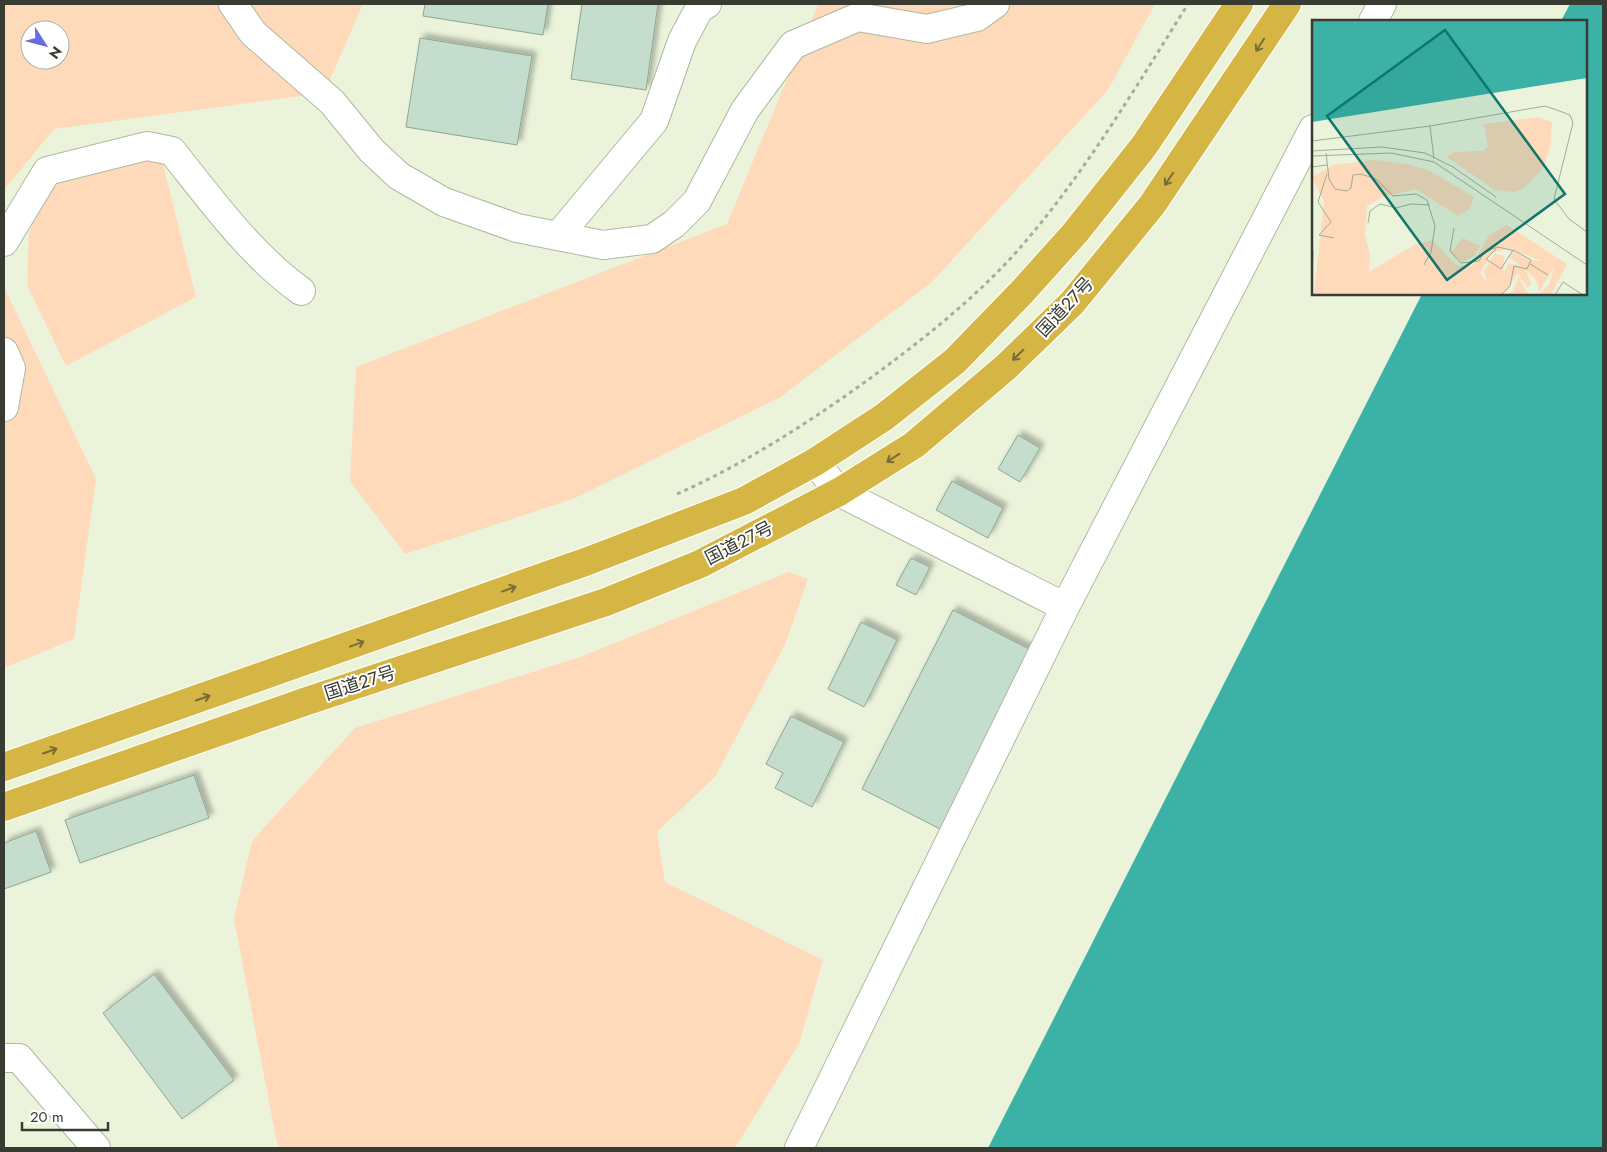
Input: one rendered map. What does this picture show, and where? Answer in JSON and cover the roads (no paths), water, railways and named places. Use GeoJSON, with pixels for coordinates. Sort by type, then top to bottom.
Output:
{"type":"FeatureCollection","features":[{"type":"Feature","properties":{"kind":"highway","name":"国道27号"},"geometry":{"type":"LineString","coordinates":[[4,768],[588,561],[744,501],[815,462],[884,417],[955,361],[1022,292],[1075,233],[1144,146],[1239,4]]}},
{"type":"Feature","properties":{"kind":"highway","name":"国道27号"},"geometry":{"type":"LineString","coordinates":[[4,807],[307,700],[606,602],[700,564],[839,492],[914,444],[1006,367],[1072,303],[1152,205],[1287,4]]}},
{"type":"Feature","properties":{"kind":"street"},"geometry":{"type":"LineString","coordinates":[[233,4],[253,32],[332,102],[372,151],[399,176],[444,202],[517,228],[603,245],[652,239],[674,224],[697,200],[745,110],[793,45],[858,17],[927,29],[977,17],[995,4]]}},
{"type":"Feature","properties":{"kind":"street"},"geometry":{"type":"LineString","coordinates":[[558,236],[654,121],[682,41],[699,9],[707,4]]}},
{"type":"Feature","properties":{"kind":"street"},"geometry":{"type":"LineString","coordinates":[[1373,20],[1382,4]]}},
{"type":"Feature","properties":{"kind":"street"},"geometry":{"type":"LineString","coordinates":[[800,1148],[1065,607],[1312,131]]}},
{"type":"Feature","properties":{"kind":"street"},"geometry":{"type":"LineString","coordinates":[[4,242],[46,171],[147,146],[172,151],[215,206],[278,274],[301,291]]}},
{"type":"Feature","properties":{"kind":"street"},"geometry":{"type":"LineString","coordinates":[[4,352],[11,368],[4,407]]}},
{"type":"Feature","properties":{"kind":"street"},"geometry":{"type":"LineString","coordinates":[[815,462],[839,492],[1065,607]]}},
{"type":"Feature","properties":{"kind":"street"},"geometry":{"type":"LineString","coordinates":[[4,1058],[19,1058],[96,1148]]}},
{"type":"Feature","properties":{"kind":"water"},"geometry":{"type":"Polygon","coordinates":[[[1570,4],[1603,4],[1603,1148],[988,1148],[1421,295],[1587,295],[1587,20],[1562,20],[1570,4]]]}}]}
